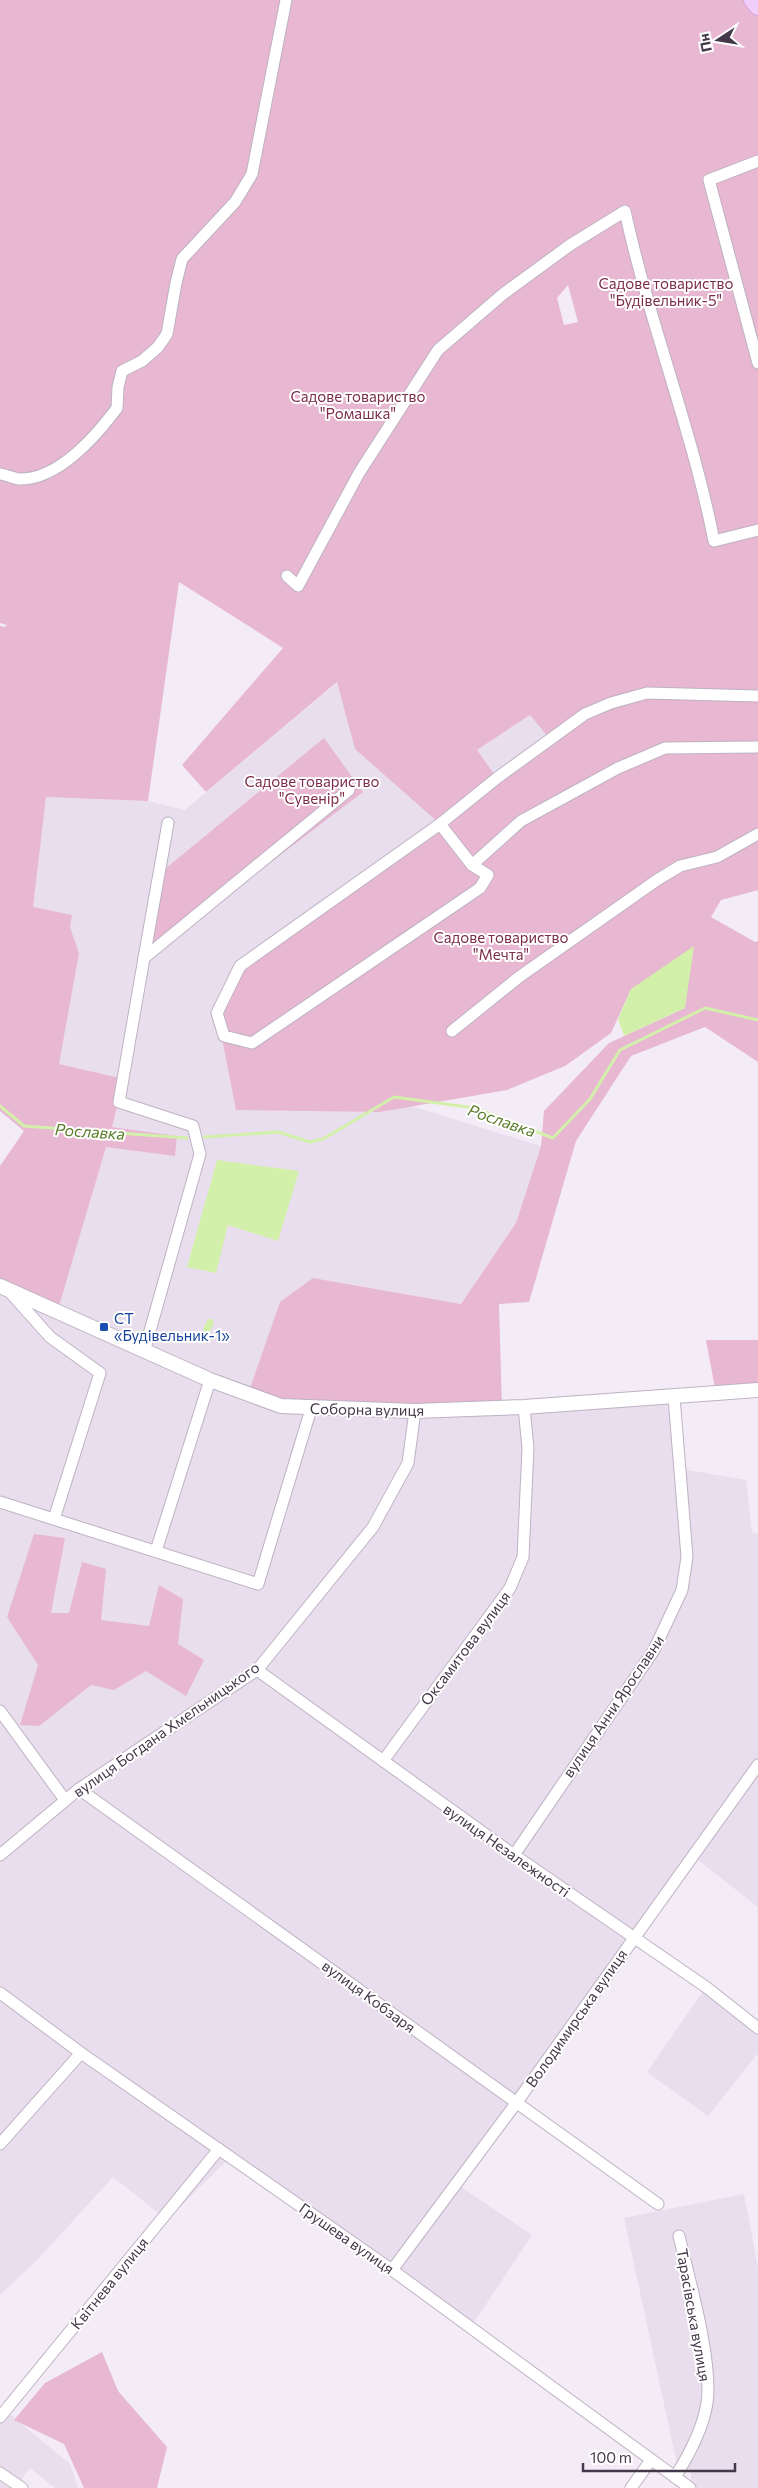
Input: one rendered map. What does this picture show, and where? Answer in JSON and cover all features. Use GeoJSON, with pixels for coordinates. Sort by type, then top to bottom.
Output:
{"type":"FeatureCollection","features":[{"type":"Feature","properties":{"kind":"main road"},"geometry":{"type":"LineString","coordinates":[[752,0],[758,7]]}},
{"type":"Feature","properties":{"kind":"street"},"geometry":{"type":"LineString","coordinates":[[0,474],[19,479],[47,473],[79,451],[118,408],[118,388],[122,372],[142,361],[158,347],[167,334],[182,259],[235,202],[252,174],[286,0]]}},
{"type":"Feature","properties":{"kind":"street"},"geometry":{"type":"LineString","coordinates":[[758,161],[708,180],[758,363]]}},
{"type":"Feature","properties":{"kind":"street"},"geometry":{"type":"LineString","coordinates":[[287,576],[298,586],[359,473],[438,350],[503,294],[570,245],[625,211],[668,376],[703,486],[714,541],[758,530]]}},
{"type":"Feature","properties":{"kind":"street"},"geometry":{"type":"LineString","coordinates":[[440,824],[472,865],[488,875],[480,888],[252,1043],[224,1036],[217,1013],[240,966],[440,824],[549,738],[585,714],[611,702],[647,693],[758,696]]}},
{"type":"Feature","properties":{"kind":"street"},"geometry":{"type":"LineString","coordinates":[[472,865],[521,820],[618,768],[665,748],[758,747]]}},
{"type":"Feature","properties":{"kind":"street"},"geometry":{"type":"LineString","coordinates":[[144,958],[349,790]]}},
{"type":"Feature","properties":{"kind":"street"},"geometry":{"type":"LineString","coordinates":[[144,1352],[200,1154],[192,1126],[119,1102],[168,823]]}},
{"type":"Feature","properties":{"kind":"street"},"geometry":{"type":"LineString","coordinates":[[452,1032],[519,977],[656,880],[680,866],[717,857],[758,834]]}},
{"type":"Feature","properties":{"kind":"street"},"geometry":{"type":"LineString","coordinates":[[4,1288],[50,1338],[100,1374],[54,1519]]}},
{"type":"Feature","properties":{"kind":"street","name":"Соборна вулиця"},"geometry":{"type":"LineString","coordinates":[[4,1288],[144,1352],[210,1380],[281,1406],[311,1409],[415,1411],[524,1407],[758,1390]]}},
{"type":"Feature","properties":{"kind":"street"},"geometry":{"type":"LineString","coordinates":[[156,1552],[210,1380]]}},
{"type":"Feature","properties":{"kind":"street","name":"вулиця Анни Ярославни"},"geometry":{"type":"LineString","coordinates":[[514,1855],[654,1650],[682,1590],[687,1557],[674,1397]]}},
{"type":"Feature","properties":{"kind":"street","name":"Оксамитова вулиця"},"geometry":{"type":"LineString","coordinates":[[383,1761],[510,1588],[523,1557],[528,1448],[524,1407]]}},
{"type":"Feature","properties":{"kind":"street"},"geometry":{"type":"LineString","coordinates":[[0,1502],[258,1584],[311,1409]]}},
{"type":"Feature","properties":{"kind":"street","name":"вулиця Богдана Хмельницького"},"geometry":{"type":"LineString","coordinates":[[0,1855],[79,1789],[257,1670],[378,1519],[408,1463],[415,1411]]}},
{"type":"Feature","properties":{"kind":"street","name":"вулиця Незалежності"},"geometry":{"type":"LineString","coordinates":[[257,1670],[514,1855],[706,1987],[758,2028]]}},
{"type":"Feature","properties":{"kind":"street"},"geometry":{"type":"LineString","coordinates":[[0,1711],[65,1800]]}},
{"type":"Feature","properties":{"kind":"street","name":"Володимирська вулиця"},"geometry":{"type":"LineString","coordinates":[[392,2270],[517,2102],[758,1765]]}},
{"type":"Feature","properties":{"kind":"street","name":"вулиця Кобзаря"},"geometry":{"type":"LineString","coordinates":[[79,1789],[658,2204]]}},
{"type":"Feature","properties":{"kind":"street","name":"Грушева вулиця"},"geometry":{"type":"LineString","coordinates":[[0,1994],[81,2053],[392,2270],[690,2488]]}},
{"type":"Feature","properties":{"kind":"street"},"geometry":{"type":"LineString","coordinates":[[0,2144],[81,2053]]}},
{"type":"Feature","properties":{"kind":"street","name":"Квітнева вулиця"},"geometry":{"type":"LineString","coordinates":[[0,2417],[219,2149]]}},
{"type":"Feature","properties":{"kind":"street","name":"Тарасівська вулиця"},"geometry":{"type":"LineString","coordinates":[[675,2477],[688,2456],[701,2424],[707,2404],[708,2386],[701,2338],[679,2236]]}},
{"type":"Feature","properties":{"kind":"street"},"geometry":{"type":"LineString","coordinates":[[631,2488],[651,2460]]}},
{"type":"Feature","properties":{"kind":"street"},"geometry":{"type":"LineString","coordinates":[[0,2473],[22,2488]]}},
{"type":"Feature","properties":{"kind":"shaded area"},"geometry":{"type":"Polygon","coordinates":[[[338,682],[355,749],[477,750],[530,715],[758,890],[721,900],[631,989],[611,1033],[565,1066],[538,1032],[325,1079],[541,1146],[516,1223],[461,1304],[313,1278],[311,1409],[674,1397],[681,1469],[746,1480],[752,1533],[758,1534],[758,1907],[694,1857],[457,2184],[532,2235],[471,2327],[231,2156],[167,2220],[113,2177],[38,2259],[0,2295],[0,1286],[57,1313],[119,1102],[123,1079],[58,1064],[79,953],[70,927],[33,907],[46,797],[148,801],[185,810],[338,682]]]}},
{"type":"Feature","properties":{"kind":"shaded area"},"geometry":{"type":"Polygon","coordinates":[[[694,946],[685,1008],[624,1036],[618,1019],[631,989],[694,946]]]}},
{"type":"Feature","properties":{"kind":"shaded area"},"geometry":{"type":"Polygon","coordinates":[[[217,1160],[299,1171],[278,1241],[228,1225],[216,1273],[187,1267],[217,1160]]]}},
{"type":"Feature","properties":{"kind":"shaded area"},"geometry":{"type":"Polygon","coordinates":[[[208,1319],[212,1319],[214,1323],[209,1333],[204,1332],[203,1329],[208,1319]]]}},
{"type":"Feature","properties":{"kind":"shaded area"},"geometry":{"type":"Polygon","coordinates":[[[706,1987],[758,2028],[758,2053],[708,2116],[647,2072],[706,1987]]]}},
{"type":"Feature","properties":{"kind":"shaded area"},"geometry":{"type":"Polygon","coordinates":[[[744,2194],[758,2268],[758,2488],[697,2488],[691,2484],[691,2470],[677,2464],[624,2218],[744,2194]]]}},
{"type":"Feature","properties":{"kind":"shaded area"},"geometry":{"type":"Polygon","coordinates":[[[0,2406],[70,2464],[78,2488],[55,2488],[30,2468],[15,2488],[0,2488],[0,2406]]]}},
{"type":"Feature","properties":{"kind":"green space"},"geometry":{"type":"Polygon","coordinates":[[[0,0],[758,0],[758,890],[721,900],[711,917],[755,942],[758,941],[758,1062],[705,1027],[631,1056],[576,1141],[529,1302],[499,1304],[502,1408],[311,1409],[248,1394],[280,1302],[313,1278],[461,1304],[516,1223],[541,1146],[544,1111],[609,1043],[685,1008],[631,989],[611,1033],[565,1066],[507,1090],[380,1112],[236,1110],[217,1013],[240,966],[440,824],[355,749],[337,682],[206,792],[182,765],[283,648],[179,582],[148,801],[46,797],[33,907],[72,915],[70,927],[79,953],[59,1064],[124,1079],[112,1127],[177,1136],[175,1156],[106,1147],[57,1313],[0,1286],[0,1166],[24,1131],[0,1111],[0,626],[5,627],[7,625],[0,623],[0,0]],[[568,285],[557,298],[564,325],[578,322],[568,285]],[[530,715],[477,750],[497,778],[549,738],[530,715]]]}},
{"type":"Feature","properties":{"kind":"green space","name":"Садове товариство \"Сувенір\""},"geometry":{"type":"Polygon","coordinates":[[[324,738],[363,792],[144,959],[165,869],[324,738]]]}},
{"type":"Feature","properties":{"kind":"green space"},"geometry":{"type":"Polygon","coordinates":[[[706,1340],[758,1340],[758,1390],[716,1394],[706,1340]]]}},
{"type":"Feature","properties":{"kind":"green space"},"geometry":{"type":"Polygon","coordinates":[[[34,1534],[65,1538],[51,1613],[69,1613],[82,1562],[106,1569],[101,1620],[149,1626],[159,1585],[183,1599],[178,1644],[204,1660],[186,1696],[146,1671],[114,1690],[91,1685],[39,1726],[20,1725],[38,1665],[7,1617],[34,1534]]]}},
{"type":"Feature","properties":{"kind":"green space"},"geometry":{"type":"Polygon","coordinates":[[[102,2352],[118,2391],[167,2447],[157,2488],[84,2488],[64,2444],[14,2420],[45,2383],[102,2352]]]}},
{"type":"Feature","properties":{"kind":"waterway","name":"Рославка"},"geometry":{"type":"LineString","coordinates":[[204,1137],[278,1132],[310,1142],[323,1139],[394,1097],[475,1108],[553,1138],[590,1099],[620,1050],[705,1008],[758,1020]]}},
{"type":"Feature","properties":{"kind":"waterway","name":"Рославка"},"geometry":{"type":"LineString","coordinates":[[0,1106],[24,1126],[187,1138]]}},
{"type":"Feature","properties":{"kind":"place","name":"СТ «Будівельник-1»"},"geometry":{"type":"Point","coordinates":[104,1327]}},
{"type":"Feature","properties":{"kind":"park label","name":"Садове товариство \"Будівельник-5\""},"geometry":{"type":"Point","coordinates":[666,292]}},
{"type":"Feature","properties":{"kind":"park label","name":"Садове товариство \"Ромашка\""},"geometry":{"type":"Point","coordinates":[358,404]}},
{"type":"Feature","properties":{"kind":"park label","name":"Садове товариство \"Мечта\""},"geometry":{"type":"Point","coordinates":[501,946]}}]}
